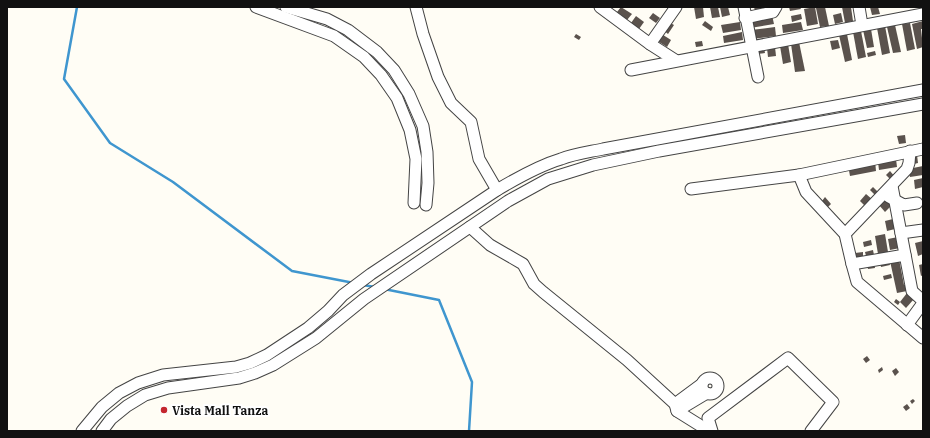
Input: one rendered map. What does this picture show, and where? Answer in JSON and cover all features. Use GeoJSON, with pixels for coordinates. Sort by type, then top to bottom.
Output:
{"type":"FeatureCollection","features":[{"type":"Feature","properties":{"kind":"street"},"geometry":{"type":"LineString","coordinates":[[256,7],[334,36],[364,57],[381,75],[397,98],[410,130],[416,159],[414,203]]}},
{"type":"Feature","properties":{"kind":"street"},"geometry":{"type":"LineString","coordinates":[[286,7],[327,18],[348,30],[377,52],[394,70],[409,94],[423,126],[428,152],[426,205]]}},
{"type":"Feature","properties":{"kind":"street"},"geometry":{"type":"LineString","coordinates":[[416,7],[423,34],[438,77],[451,103],[471,122],[479,159],[497,190]]}},
{"type":"Feature","properties":{"kind":"street"},"geometry":{"type":"LineString","coordinates":[[600,7],[650,44],[675,60]]}},
{"type":"Feature","properties":{"kind":"street"},"geometry":{"type":"LineString","coordinates":[[650,44],[676,7]]}},
{"type":"Feature","properties":{"kind":"street"},"geometry":{"type":"LineString","coordinates":[[744,7],[758,77]]}},
{"type":"Feature","properties":{"kind":"street"},"geometry":{"type":"LineString","coordinates":[[745,18],[771,13],[776,7]]}},
{"type":"Feature","properties":{"kind":"street"},"geometry":{"type":"LineString","coordinates":[[860,7],[862,25]]}},
{"type":"Feature","properties":{"kind":"street"},"geometry":{"type":"LineString","coordinates":[[631,70],[675,60],[923,14]]}},
{"type":"Feature","properties":{"kind":"street"},"geometry":{"type":"LineString","coordinates":[[82,431],[102,407],[119,393],[138,383],[163,375],[236,367],[250,363],[267,355],[308,328],[328,311],[343,295],[371,274],[497,190],[539,167],[562,158],[923,90]]}},
{"type":"Feature","properties":{"kind":"street"},"geometry":{"type":"LineString","coordinates":[[868,100],[869,113]]}},
{"type":"Feature","properties":{"kind":"street"},"geometry":{"type":"LineString","coordinates":[[102,431],[111,420],[127,406],[145,396],[168,388],[239,378],[255,374],[273,365],[316,338],[364,299],[508,201],[548,179],[593,165],[659,151],[923,104]]}},
{"type":"Feature","properties":{"kind":"street"},"geometry":{"type":"LineString","coordinates":[[691,190],[798,175],[923,149]]}},
{"type":"Feature","properties":{"kind":"street"},"geometry":{"type":"LineString","coordinates":[[845,234],[892,186],[909,166],[910,151]]}},
{"type":"Feature","properties":{"kind":"street"},"geometry":{"type":"LineString","coordinates":[[798,175],[806,192],[845,234],[857,282],[923,338]]}},
{"type":"Feature","properties":{"kind":"street"},"geometry":{"type":"LineString","coordinates":[[892,186],[912,291],[923,302],[907,324]]}},
{"type":"Feature","properties":{"kind":"street"},"geometry":{"type":"LineString","coordinates":[[882,196],[904,205],[917,203]]}},
{"type":"Feature","properties":{"kind":"street"},"geometry":{"type":"LineString","coordinates":[[470,227],[490,245],[523,264],[534,284],[627,360],[676,407],[709,431]]}},
{"type":"Feature","properties":{"kind":"street"},"geometry":{"type":"LineString","coordinates":[[901,233],[923,230]]}},
{"type":"Feature","properties":{"kind":"street"},"geometry":{"type":"LineString","coordinates":[[852,264],[905,256]]}},
{"type":"Feature","properties":{"kind":"street"},"geometry":{"type":"LineString","coordinates":[[712,431],[708,418],[788,358],[833,402],[812,431]]}},
{"type":"Feature","properties":{"kind":"street"},"geometry":{"type":"LineString","coordinates":[[192,372],[193,384]]}},
{"type":"Feature","properties":{"kind":"street"},"geometry":{"type":"LineString","coordinates":[[676,407],[708,390],[724,406]]}},
{"type":"Feature","properties":{"kind":"building"},"geometry":{"type":"Polygon","coordinates":[[[621,7],[632,14],[627,20],[617,12],[621,7]]]}},
{"type":"Feature","properties":{"kind":"building"},"geometry":{"type":"Polygon","coordinates":[[[694,7],[703,7],[704,17],[696,19],[694,7]]]}},
{"type":"Feature","properties":{"kind":"building"},"geometry":{"type":"Polygon","coordinates":[[[710,7],[718,7],[720,17],[712,18],[710,7]]]}},
{"type":"Feature","properties":{"kind":"building"},"geometry":{"type":"Polygon","coordinates":[[[720,7],[728,7],[730,15],[722,17],[720,7]]]}},
{"type":"Feature","properties":{"kind":"building"},"geometry":{"type":"Polygon","coordinates":[[[754,7],[763,7],[763,9],[755,11],[754,7]]]}},
{"type":"Feature","properties":{"kind":"building"},"geometry":{"type":"Polygon","coordinates":[[[789,7],[800,7],[801,9],[790,11],[789,7]]]}},
{"type":"Feature","properties":{"kind":"building"},"geometry":{"type":"Polygon","coordinates":[[[815,7],[818,24],[807,26],[804,9],[815,7]]]}},
{"type":"Feature","properties":{"kind":"building"},"geometry":{"type":"Polygon","coordinates":[[[825,7],[829,26],[820,27],[816,8],[825,7]]]}},
{"type":"Feature","properties":{"kind":"building"},"geometry":{"type":"Polygon","coordinates":[[[842,7],[851,7],[853,21],[845,23],[842,7]]]}},
{"type":"Feature","properties":{"kind":"building"},"geometry":{"type":"Polygon","coordinates":[[[870,7],[878,7],[880,14],[872,15],[870,7]]]}},
{"type":"Feature","properties":{"kind":"building"},"geometry":{"type":"Polygon","coordinates":[[[653,13],[660,18],[656,23],[649,18],[653,13]]]}},
{"type":"Feature","properties":{"kind":"building"},"geometry":{"type":"Polygon","coordinates":[[[841,13],[843,22],[835,24],[833,15],[841,13]]]}},
{"type":"Feature","properties":{"kind":"building"},"geometry":{"type":"Polygon","coordinates":[[[801,14],[802,19],[792,22],[791,16],[801,14]]]}},
{"type":"Feature","properties":{"kind":"building"},"geometry":{"type":"Polygon","coordinates":[[[772,15],[774,24],[750,28],[748,20],[772,15]]]}},
{"type":"Feature","properties":{"kind":"building"},"geometry":{"type":"Polygon","coordinates":[[[636,16],[644,22],[639,29],[631,23],[636,16]]]}},
{"type":"Feature","properties":{"kind":"building"},"geometry":{"type":"Polygon","coordinates":[[[667,21],[674,25],[668,34],[662,29],[667,21]]]}},
{"type":"Feature","properties":{"kind":"building"},"geometry":{"type":"Polygon","coordinates":[[[705,21],[713,27],[711,31],[702,25],[705,21]]]}},
{"type":"Feature","properties":{"kind":"building"},"geometry":{"type":"Polygon","coordinates":[[[923,21],[923,29],[921,29],[923,47],[917,49],[912,24],[923,21]]]}},
{"type":"Feature","properties":{"kind":"building"},"geometry":{"type":"Polygon","coordinates":[[[740,22],[741,30],[723,33],[721,25],[740,22]]]}},
{"type":"Feature","properties":{"kind":"building"},"geometry":{"type":"Polygon","coordinates":[[[801,22],[803,30],[783,33],[782,25],[801,22]]]}},
{"type":"Feature","properties":{"kind":"building"},"geometry":{"type":"Polygon","coordinates":[[[910,23],[915,49],[907,51],[902,24],[910,23]]]}},
{"type":"Feature","properties":{"kind":"building"},"geometry":{"type":"Polygon","coordinates":[[[895,25],[901,52],[893,53],[887,27],[895,25]]]}},
{"type":"Feature","properties":{"kind":"building"},"geometry":{"type":"Polygon","coordinates":[[[885,26],[890,53],[882,55],[877,28],[885,26]]]}},
{"type":"Feature","properties":{"kind":"building"},"geometry":{"type":"Polygon","coordinates":[[[775,27],[776,36],[752,39],[751,30],[775,27]]]}},
{"type":"Feature","properties":{"kind":"building"},"geometry":{"type":"Polygon","coordinates":[[[871,29],[874,47],[867,48],[863,30],[871,29]]]}},
{"type":"Feature","properties":{"kind":"building"},"geometry":{"type":"Polygon","coordinates":[[[861,31],[866,57],[858,59],[853,32],[861,31]]]}},
{"type":"Feature","properties":{"kind":"building"},"geometry":{"type":"Polygon","coordinates":[[[742,32],[743,40],[724,43],[723,36],[742,32]]]}},
{"type":"Feature","properties":{"kind":"building"},"geometry":{"type":"Polygon","coordinates":[[[660,33],[671,40],[667,47],[656,40],[660,33]]]}},
{"type":"Feature","properties":{"kind":"building"},"geometry":{"type":"Polygon","coordinates":[[[576,34],[581,37],[579,40],[574,37],[576,34]]]}},
{"type":"Feature","properties":{"kind":"building"},"geometry":{"type":"Polygon","coordinates":[[[847,34],[852,60],[845,62],[839,35],[847,34]]]}},
{"type":"Feature","properties":{"kind":"building"},"geometry":{"type":"Polygon","coordinates":[[[838,40],[840,48],[832,50],[830,41],[838,40]]]}},
{"type":"Feature","properties":{"kind":"building"},"geometry":{"type":"Polygon","coordinates":[[[702,41],[703,46],[696,47],[695,42],[702,41]]]}},
{"type":"Feature","properties":{"kind":"building"},"geometry":{"type":"Polygon","coordinates":[[[799,42],[805,71],[795,72],[791,44],[799,42]]]}},
{"type":"Feature","properties":{"kind":"building"},"geometry":{"type":"Polygon","coordinates":[[[788,44],[791,62],[783,64],[780,46],[788,44]]]}},
{"type":"Feature","properties":{"kind":"building"},"geometry":{"type":"Polygon","coordinates":[[[775,47],[776,56],[768,57],[767,48],[775,47]]]}},
{"type":"Feature","properties":{"kind":"building"},"geometry":{"type":"Polygon","coordinates":[[[764,48],[765,53],[757,54],[756,50],[764,48]]]}},
{"type":"Feature","properties":{"kind":"building"},"geometry":{"type":"Polygon","coordinates":[[[875,51],[876,55],[868,57],[867,53],[875,51]]]}},
{"type":"Feature","properties":{"kind":"building"},"geometry":{"type":"Polygon","coordinates":[[[905,135],[906,143],[899,144],[897,136],[905,135]]]}},
{"type":"Feature","properties":{"kind":"building"},"geometry":{"type":"Polygon","coordinates":[[[917,155],[918,163],[914,164],[912,156],[917,155]]]}},
{"type":"Feature","properties":{"kind":"building"},"geometry":{"type":"Polygon","coordinates":[[[896,159],[897,167],[879,170],[878,162],[896,159]]]}},
{"type":"Feature","properties":{"kind":"building"},"geometry":{"type":"Polygon","coordinates":[[[875,161],[876,171],[850,176],[848,165],[875,161]]]}},
{"type":"Feature","properties":{"kind":"building"},"geometry":{"type":"Polygon","coordinates":[[[923,166],[923,175],[910,177],[908,169],[923,166]]]}},
{"type":"Feature","properties":{"kind":"building"},"geometry":{"type":"Polygon","coordinates":[[[890,171],[896,178],[892,181],[886,175],[890,171]]]}},
{"type":"Feature","properties":{"kind":"building"},"geometry":{"type":"Polygon","coordinates":[[[923,178],[923,187],[915,189],[914,180],[923,178]]]}},
{"type":"Feature","properties":{"kind":"building"},"geometry":{"type":"Polygon","coordinates":[[[873,187],[879,193],[876,196],[870,190],[873,187]]]}},
{"type":"Feature","properties":{"kind":"building"},"geometry":{"type":"Polygon","coordinates":[[[866,194],[873,200],[866,207],[860,201],[866,194]]]}},
{"type":"Feature","properties":{"kind":"building"},"geometry":{"type":"Polygon","coordinates":[[[825,197],[831,204],[828,207],[822,201],[825,197]]]}},
{"type":"Feature","properties":{"kind":"building"},"geometry":{"type":"Polygon","coordinates":[[[886,199],[892,205],[885,212],[879,205],[886,199]]]}},
{"type":"Feature","properties":{"kind":"building"},"geometry":{"type":"Polygon","coordinates":[[[893,219],[895,229],[887,231],[885,221],[893,219]]]}},
{"type":"Feature","properties":{"kind":"building"},"geometry":{"type":"Polygon","coordinates":[[[885,234],[888,252],[878,254],[875,236],[885,234]]]}},
{"type":"Feature","properties":{"kind":"building"},"geometry":{"type":"Polygon","coordinates":[[[898,237],[900,248],[890,250],[888,239],[898,237]]]}},
{"type":"Feature","properties":{"kind":"building"},"geometry":{"type":"Polygon","coordinates":[[[871,240],[872,245],[864,247],[863,242],[871,240]]]}},
{"type":"Feature","properties":{"kind":"building"},"geometry":{"type":"Polygon","coordinates":[[[923,241],[923,254],[918,256],[915,243],[923,241]]]}},
{"type":"Feature","properties":{"kind":"building"},"geometry":{"type":"Polygon","coordinates":[[[873,250],[874,255],[866,256],[865,252],[873,250]]]}},
{"type":"Feature","properties":{"kind":"building"},"geometry":{"type":"Polygon","coordinates":[[[863,252],[863,257],[856,258],[855,253],[863,252]]]}},
{"type":"Feature","properties":{"kind":"building"},"geometry":{"type":"Polygon","coordinates":[[[899,259],[904,285],[906,285],[907,291],[897,293],[890,261],[899,259]]]}},
{"type":"Feature","properties":{"kind":"building"},"geometry":{"type":"Polygon","coordinates":[[[889,261],[890,265],[881,267],[880,262],[889,261]]]}},
{"type":"Feature","properties":{"kind":"building"},"geometry":{"type":"Polygon","coordinates":[[[874,263],[875,268],[868,269],[867,265],[874,263]]]}},
{"type":"Feature","properties":{"kind":"building"},"geometry":{"type":"Polygon","coordinates":[[[923,264],[923,275],[921,276],[919,265],[923,264]]]}},
{"type":"Feature","properties":{"kind":"building"},"geometry":{"type":"Polygon","coordinates":[[[891,274],[892,278],[884,280],[883,276],[891,274]]]}},
{"type":"Feature","properties":{"kind":"building"},"geometry":{"type":"Polygon","coordinates":[[[907,293],[914,299],[906,308],[900,302],[907,293]]]}},
{"type":"Feature","properties":{"kind":"building"},"geometry":{"type":"Polygon","coordinates":[[[896,299],[900,302],[898,305],[894,302],[896,299]]]}},
{"type":"Feature","properties":{"kind":"building"},"geometry":{"type":"Polygon","coordinates":[[[867,356],[870,360],[866,363],[863,359],[867,356]]]}},
{"type":"Feature","properties":{"kind":"building"},"geometry":{"type":"Polygon","coordinates":[[[882,367],[883,370],[879,373],[878,370],[882,367]]]}},
{"type":"Feature","properties":{"kind":"building"},"geometry":{"type":"Polygon","coordinates":[[[896,368],[899,372],[895,376],[892,371],[896,368]]]}},
{"type":"Feature","properties":{"kind":"building"},"geometry":{"type":"Polygon","coordinates":[[[913,399],[915,401],[912,404],[910,401],[913,399]]]}},
{"type":"Feature","properties":{"kind":"building"},"geometry":{"type":"Polygon","coordinates":[[[907,404],[910,408],[906,411],[903,407],[907,404]]]}},
{"type":"Feature","properties":{"kind":"waterway"},"geometry":{"type":"LineString","coordinates":[[77,7],[64,79],[110,143],[173,182],[292,271],[354,283]]}},
{"type":"Feature","properties":{"kind":"waterway"},"geometry":{"type":"LineString","coordinates":[[363,285],[375,287]]}},
{"type":"Feature","properties":{"kind":"waterway"},"geometry":{"type":"LineString","coordinates":[[384,289],[439,300],[472,382],[469,431]]}},
{"type":"Feature","properties":{"kind":"place","name":"Vista Mall Tanza"},"geometry":{"type":"Point","coordinates":[164,410]}}]}
